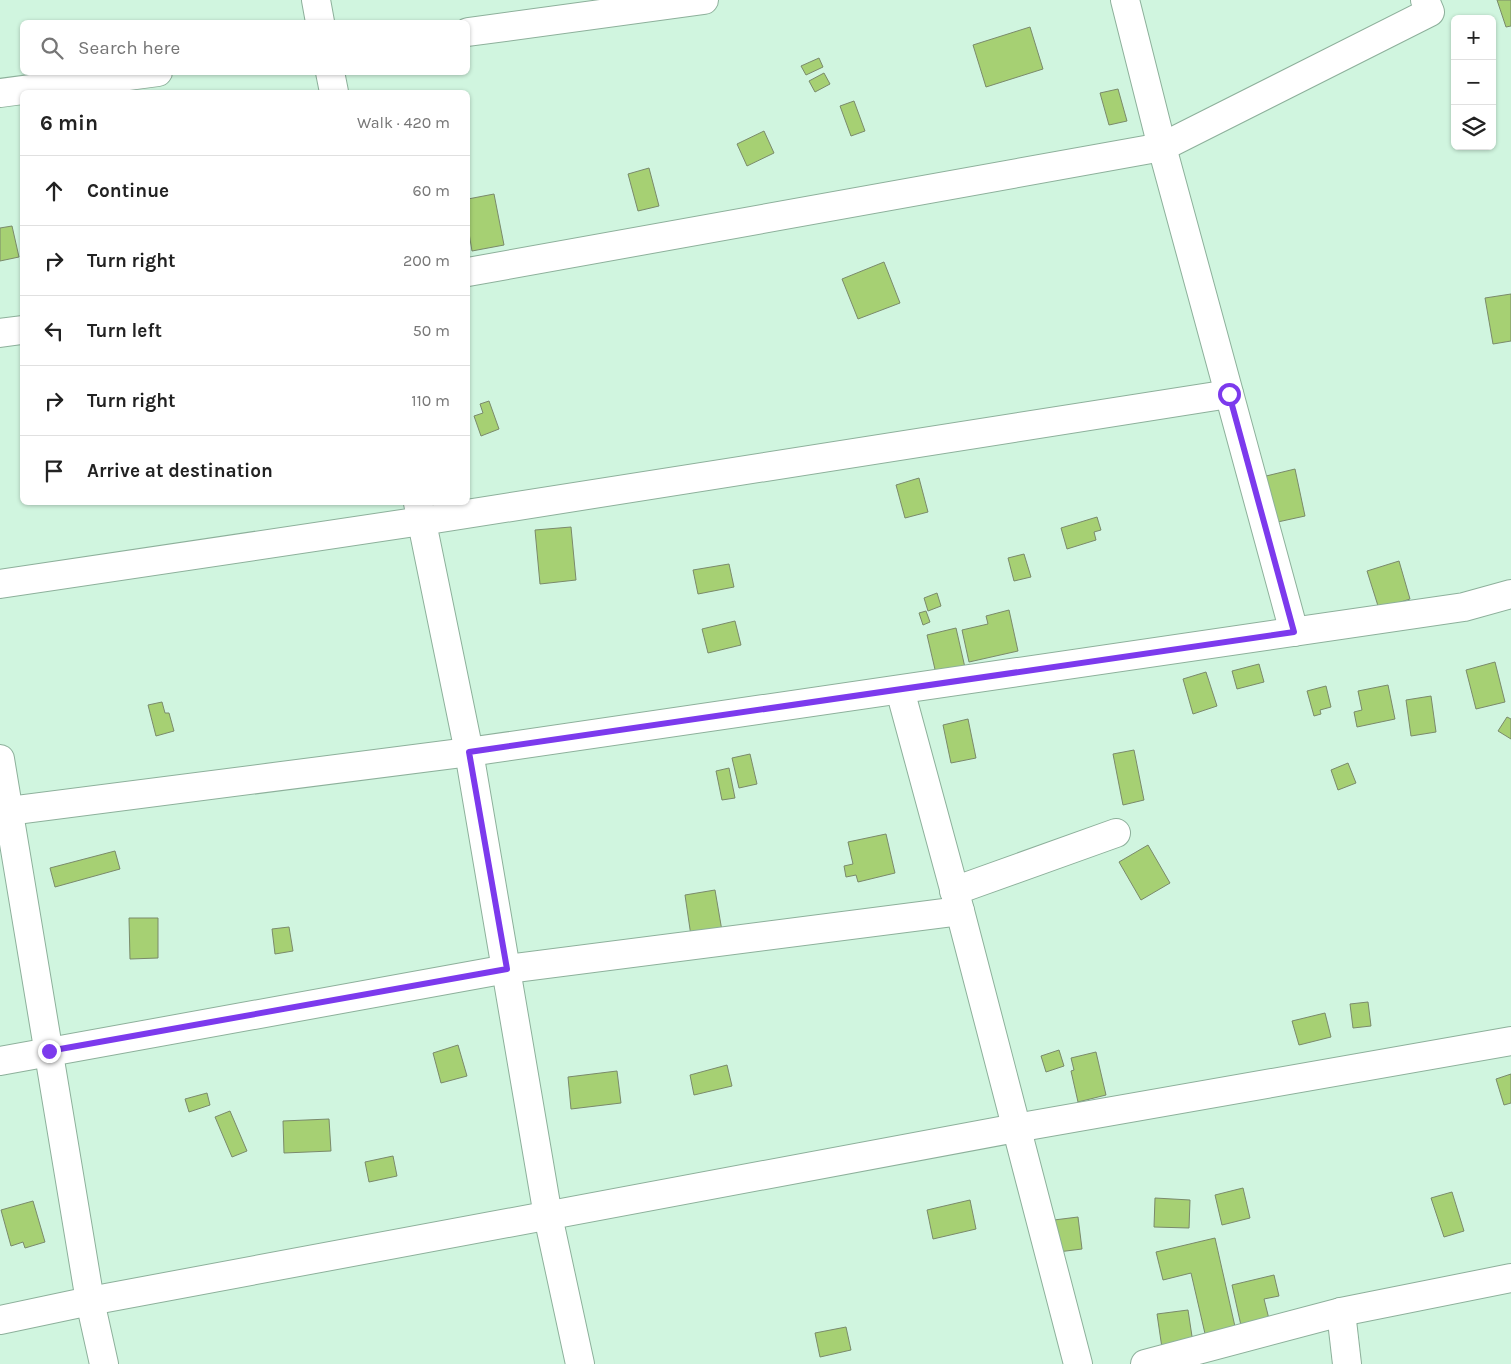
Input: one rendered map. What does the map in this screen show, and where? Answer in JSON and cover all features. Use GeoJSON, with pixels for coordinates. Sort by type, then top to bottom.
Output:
{"type":"FeatureCollection","features":[{"type":"Feature","properties":{"kind":"street"},"geometry":{"type":"LineString","coordinates":[[316,0],[320,20]]}},
{"type":"Feature","properties":{"kind":"street"},"geometry":{"type":"LineString","coordinates":[[470,32],[704,0]]}},
{"type":"Feature","properties":{"kind":"street"},"geometry":{"type":"LineString","coordinates":[[1125,0],[1162,147],[1294,632]]}},
{"type":"Feature","properties":{"kind":"street"},"geometry":{"type":"LineString","coordinates":[[470,272],[1162,147],[1428,6]]}},
{"type":"Feature","properties":{"kind":"street"},"geometry":{"type":"LineString","coordinates":[[23,90],[135,75]]}},
{"type":"Feature","properties":{"kind":"street"},"geometry":{"type":"LineString","coordinates":[[331,75],[334,90]]}},
{"type":"Feature","properties":{"kind":"street"},"geometry":{"type":"LineString","coordinates":[[0,93],[20,90]]}},
{"type":"Feature","properties":{"kind":"street"},"geometry":{"type":"LineString","coordinates":[[0,333],[20,330]]}},
{"type":"Feature","properties":{"kind":"street"},"geometry":{"type":"LineString","coordinates":[[470,505],[1229,394]]}},
{"type":"Feature","properties":{"kind":"street"},"geometry":{"type":"LineString","coordinates":[[0,584],[468,505]]}},
{"type":"Feature","properties":{"kind":"street"},"geometry":{"type":"LineString","coordinates":[[420,512],[469,752],[548,1216],[580,1364]]}},
{"type":"Feature","properties":{"kind":"street"},"geometry":{"type":"LineString","coordinates":[[5,811],[469,752],[900,690],[1464,607],[1511,594]]}},
{"type":"Feature","properties":{"kind":"street"},"geometry":{"type":"LineString","coordinates":[[900,690],[1078,1364]]}},
{"type":"Feature","properties":{"kind":"street"},"geometry":{"type":"LineString","coordinates":[[0,759],[5,811],[49,1051],[90,1301],[104,1364]]}},
{"type":"Feature","properties":{"kind":"street"},"geometry":{"type":"LineString","coordinates":[[0,1061],[507,969],[957,901],[1116,833]]}},
{"type":"Feature","properties":{"kind":"street"},"geometry":{"type":"LineString","coordinates":[[0,1320],[90,1301],[1016,1128],[1511,1041]]}},
{"type":"Feature","properties":{"kind":"street"},"geometry":{"type":"LineString","coordinates":[[1145,1364],[1341,1312],[1511,1278]]}},
{"type":"Feature","properties":{"kind":"street"},"geometry":{"type":"LineString","coordinates":[[1341,1312],[1347,1364]]}},
{"type":"Feature","properties":{"kind":"building"},"geometry":{"type":"Polygon","coordinates":[[[1497,0],[1511,0],[1511,26],[1506,27],[1497,0]]]}},
{"type":"Feature","properties":{"kind":"building"},"geometry":{"type":"Polygon","coordinates":[[[1030,27],[1043,69],[986,87],[973,45],[1030,27]]]}},
{"type":"Feature","properties":{"kind":"building"},"geometry":{"type":"Polygon","coordinates":[[[819,58],[823,67],[806,75],[801,66],[819,58]]]}},
{"type":"Feature","properties":{"kind":"building"},"geometry":{"type":"Polygon","coordinates":[[[824,73],[830,84],[815,92],[809,81],[824,73]]]}},
{"type":"Feature","properties":{"kind":"building"},"geometry":{"type":"Polygon","coordinates":[[[1118,89],[1127,121],[1109,125],[1100,93],[1118,89]]]}},
{"type":"Feature","properties":{"kind":"building"},"geometry":{"type":"Polygon","coordinates":[[[854,101],[865,131],[851,136],[840,106],[854,101]]]}},
{"type":"Feature","properties":{"kind":"building"},"geometry":{"type":"Polygon","coordinates":[[[764,131],[774,153],[747,166],[737,144],[764,131]]]}},
{"type":"Feature","properties":{"kind":"building"},"geometry":{"type":"Polygon","coordinates":[[[649,168],[659,206],[638,211],[628,174],[649,168]]]}},
{"type":"Feature","properties":{"kind":"building"},"geometry":{"type":"Polygon","coordinates":[[[494,194],[504,245],[472,251],[470,239],[470,199],[494,194]]]}},
{"type":"Feature","properties":{"kind":"building"},"geometry":{"type":"Polygon","coordinates":[[[12,226],[19,257],[0,261],[0,228],[12,226]]]}},
{"type":"Feature","properties":{"kind":"building"},"geometry":{"type":"Polygon","coordinates":[[[884,262],[900,303],[858,319],[842,279],[884,262]]]}},
{"type":"Feature","properties":{"kind":"building"},"geometry":{"type":"Polygon","coordinates":[[[1511,294],[1511,341],[1493,344],[1485,298],[1511,294]]]}},
{"type":"Feature","properties":{"kind":"building"},"geometry":{"type":"Polygon","coordinates":[[[489,401],[499,429],[481,436],[474,416],[483,413],[480,404],[489,401]]]}},
{"type":"Feature","properties":{"kind":"building"},"geometry":{"type":"Polygon","coordinates":[[[1295,469],[1305,516],[1273,523],[1262,477],[1295,469]]]}},
{"type":"Feature","properties":{"kind":"building"},"geometry":{"type":"Polygon","coordinates":[[[919,478],[928,512],[905,518],[896,485],[919,478]]]}},
{"type":"Feature","properties":{"kind":"building"},"geometry":{"type":"Polygon","coordinates":[[[1097,517],[1101,530],[1094,532],[1096,540],[1067,549],[1061,528],[1097,517]]]}},
{"type":"Feature","properties":{"kind":"building"},"geometry":{"type":"Polygon","coordinates":[[[571,527],[576,580],[540,584],[535,530],[571,527]]]}},
{"type":"Feature","properties":{"kind":"building"},"geometry":{"type":"Polygon","coordinates":[[[1024,554],[1031,577],[1014,581],[1008,558],[1024,554]]]}},
{"type":"Feature","properties":{"kind":"building"},"geometry":{"type":"Polygon","coordinates":[[[1399,561],[1410,599],[1379,609],[1367,571],[1399,561]]]}},
{"type":"Feature","properties":{"kind":"building"},"geometry":{"type":"Polygon","coordinates":[[[729,564],[734,587],[698,594],[693,570],[729,564]]]}},
{"type":"Feature","properties":{"kind":"building"},"geometry":{"type":"Polygon","coordinates":[[[937,593],[941,606],[928,611],[924,598],[937,593]]]}},
{"type":"Feature","properties":{"kind":"building"},"geometry":{"type":"Polygon","coordinates":[[[1009,610],[1018,651],[969,662],[962,630],[988,624],[986,616],[1009,610]]]}},
{"type":"Feature","properties":{"kind":"building"},"geometry":{"type":"Polygon","coordinates":[[[926,611],[930,622],[923,625],[919,613],[926,611]]]}},
{"type":"Feature","properties":{"kind":"building"},"geometry":{"type":"Polygon","coordinates":[[[735,621],[741,645],[708,653],[702,629],[735,621]]]}},
{"type":"Feature","properties":{"kind":"building"},"geometry":{"type":"Polygon","coordinates":[[[956,628],[966,672],[937,678],[927,635],[956,628]]]}},
{"type":"Feature","properties":{"kind":"building"},"geometry":{"type":"Polygon","coordinates":[[[1495,662],[1505,702],[1476,709],[1466,670],[1495,662]]]}},
{"type":"Feature","properties":{"kind":"building"},"geometry":{"type":"Polygon","coordinates":[[[1259,664],[1264,682],[1237,689],[1232,671],[1259,664]]]}},
{"type":"Feature","properties":{"kind":"building"},"geometry":{"type":"Polygon","coordinates":[[[1206,672],[1217,706],[1193,714],[1183,679],[1206,672]]]}},
{"type":"Feature","properties":{"kind":"building"},"geometry":{"type":"Polygon","coordinates":[[[1388,685],[1395,719],[1357,727],[1354,712],[1362,710],[1358,691],[1388,685]]]}},
{"type":"Feature","properties":{"kind":"building"},"geometry":{"type":"Polygon","coordinates":[[[1326,686],[1331,707],[1320,710],[1321,714],[1314,716],[1307,691],[1326,686]]]}},
{"type":"Feature","properties":{"kind":"building"},"geometry":{"type":"Polygon","coordinates":[[[1431,696],[1436,732],[1411,736],[1406,700],[1431,696]]]}},
{"type":"Feature","properties":{"kind":"building"},"geometry":{"type":"Polygon","coordinates":[[[162,702],[165,713],[169,713],[174,731],[156,736],[148,705],[162,702]]]}},
{"type":"Feature","properties":{"kind":"building"},"geometry":{"type":"Polygon","coordinates":[[[1507,717],[1511,719],[1511,739],[1498,731],[1507,717]]]}},
{"type":"Feature","properties":{"kind":"building"},"geometry":{"type":"Polygon","coordinates":[[[968,719],[976,758],[951,763],[943,725],[968,719]]]}},
{"type":"Feature","properties":{"kind":"building"},"geometry":{"type":"Polygon","coordinates":[[[1134,750],[1144,800],[1123,805],[1113,754],[1134,750]]]}},
{"type":"Feature","properties":{"kind":"building"},"geometry":{"type":"Polygon","coordinates":[[[750,754],[757,784],[739,788],[732,758],[750,754]]]}},
{"type":"Feature","properties":{"kind":"building"},"geometry":{"type":"Polygon","coordinates":[[[1348,763],[1356,783],[1338,790],[1331,770],[1348,763]]]}},
{"type":"Feature","properties":{"kind":"building"},"geometry":{"type":"Polygon","coordinates":[[[729,768],[735,798],[722,800],[716,771],[729,768]]]}},
{"type":"Feature","properties":{"kind":"building"},"geometry":{"type":"Polygon","coordinates":[[[886,834],[895,873],[858,882],[856,875],[846,877],[844,866],[853,864],[848,842],[886,834]]]}},
{"type":"Feature","properties":{"kind":"building"},"geometry":{"type":"Polygon","coordinates":[[[1148,845],[1170,883],[1141,900],[1119,862],[1148,845]]]}},
{"type":"Feature","properties":{"kind":"building"},"geometry":{"type":"Polygon","coordinates":[[[115,851],[120,869],[55,887],[50,868],[115,851]]]}},
{"type":"Feature","properties":{"kind":"building"},"geometry":{"type":"Polygon","coordinates":[[[715,890],[722,931],[691,936],[685,895],[715,890]]]}},
{"type":"Feature","properties":{"kind":"building"},"geometry":{"type":"Polygon","coordinates":[[[129,918],[158,918],[158,958],[130,959],[129,918]]]}},
{"type":"Feature","properties":{"kind":"building"},"geometry":{"type":"Polygon","coordinates":[[[289,927],[293,951],[275,954],[272,929],[289,927]]]}},
{"type":"Feature","properties":{"kind":"building"},"geometry":{"type":"Polygon","coordinates":[[[1368,1002],[1371,1026],[1353,1028],[1350,1004],[1368,1002]]]}},
{"type":"Feature","properties":{"kind":"building"},"geometry":{"type":"Polygon","coordinates":[[[1325,1013],[1331,1037],[1299,1045],[1292,1021],[1325,1013]]]}},
{"type":"Feature","properties":{"kind":"building"},"geometry":{"type":"Polygon","coordinates":[[[458,1045],[467,1076],[441,1083],[433,1053],[458,1045]]]}},
{"type":"Feature","properties":{"kind":"building"},"geometry":{"type":"Polygon","coordinates":[[[1059,1050],[1064,1066],[1046,1072],[1041,1056],[1059,1050]]]}},
{"type":"Feature","properties":{"kind":"building"},"geometry":{"type":"Polygon","coordinates":[[[1096,1052],[1106,1095],[1078,1102],[1071,1071],[1074,1070],[1071,1058],[1096,1052]]]}},
{"type":"Feature","properties":{"kind":"building"},"geometry":{"type":"Polygon","coordinates":[[[727,1065],[732,1086],[694,1095],[690,1075],[727,1065]]]}},
{"type":"Feature","properties":{"kind":"building"},"geometry":{"type":"Polygon","coordinates":[[[617,1071],[621,1103],[571,1109],[568,1077],[617,1071]]]}},
{"type":"Feature","properties":{"kind":"building"},"geometry":{"type":"Polygon","coordinates":[[[1511,1074],[1511,1103],[1504,1105],[1496,1079],[1511,1074]]]}},
{"type":"Feature","properties":{"kind":"building"},"geometry":{"type":"Polygon","coordinates":[[[207,1093],[210,1105],[189,1112],[185,1099],[207,1093]]]}},
{"type":"Feature","properties":{"kind":"building"},"geometry":{"type":"Polygon","coordinates":[[[230,1111],[247,1151],[232,1157],[215,1117],[230,1111]]]}},
{"type":"Feature","properties":{"kind":"building"},"geometry":{"type":"Polygon","coordinates":[[[329,1119],[331,1151],[284,1153],[283,1121],[329,1119]]]}},
{"type":"Feature","properties":{"kind":"building"},"geometry":{"type":"Polygon","coordinates":[[[393,1156],[397,1176],[369,1182],[365,1162],[393,1156]]]}},
{"type":"Feature","properties":{"kind":"building"},"geometry":{"type":"Polygon","coordinates":[[[1243,1188],[1250,1218],[1222,1225],[1215,1195],[1243,1188]]]}},
{"type":"Feature","properties":{"kind":"building"},"geometry":{"type":"Polygon","coordinates":[[[1452,1192],[1464,1231],[1444,1237],[1431,1198],[1452,1192]]]}},
{"type":"Feature","properties":{"kind":"building"},"geometry":{"type":"Polygon","coordinates":[[[1155,1198],[1190,1200],[1189,1228],[1154,1227],[1155,1198]]]}},
{"type":"Feature","properties":{"kind":"building"},"geometry":{"type":"Polygon","coordinates":[[[970,1200],[976,1229],[933,1239],[927,1210],[970,1200]]]}},
{"type":"Feature","properties":{"kind":"building"},"geometry":{"type":"Polygon","coordinates":[[[33,1201],[45,1242],[25,1248],[23,1242],[11,1246],[1,1210],[33,1201]]]}},
{"type":"Feature","properties":{"kind":"building"},"geometry":{"type":"Polygon","coordinates":[[[1078,1217],[1082,1249],[1058,1252],[1054,1220],[1078,1217]]]}},
{"type":"Feature","properties":{"kind":"building"},"geometry":{"type":"Polygon","coordinates":[[[1215,1238],[1236,1331],[1206,1338],[1191,1273],[1163,1280],[1156,1252],[1215,1238]]]}},
{"type":"Feature","properties":{"kind":"building"},"geometry":{"type":"Polygon","coordinates":[[[1274,1275],[1279,1296],[1264,1299],[1270,1323],[1242,1330],[1232,1285],[1274,1275]]]}},
{"type":"Feature","properties":{"kind":"building"},"geometry":{"type":"Polygon","coordinates":[[[1188,1310],[1193,1343],[1162,1348],[1157,1314],[1188,1310]]]}},
{"type":"Feature","properties":{"kind":"building"},"geometry":{"type":"Polygon","coordinates":[[[846,1327],[851,1350],[820,1357],[815,1333],[846,1327]]]}},
{"type":"Feature","properties":{"kind":"route"},"geometry":{"type":"LineString","coordinates":[[49,1051],[507,969],[469,752],[1294,632],[1229,394]]}}]}
